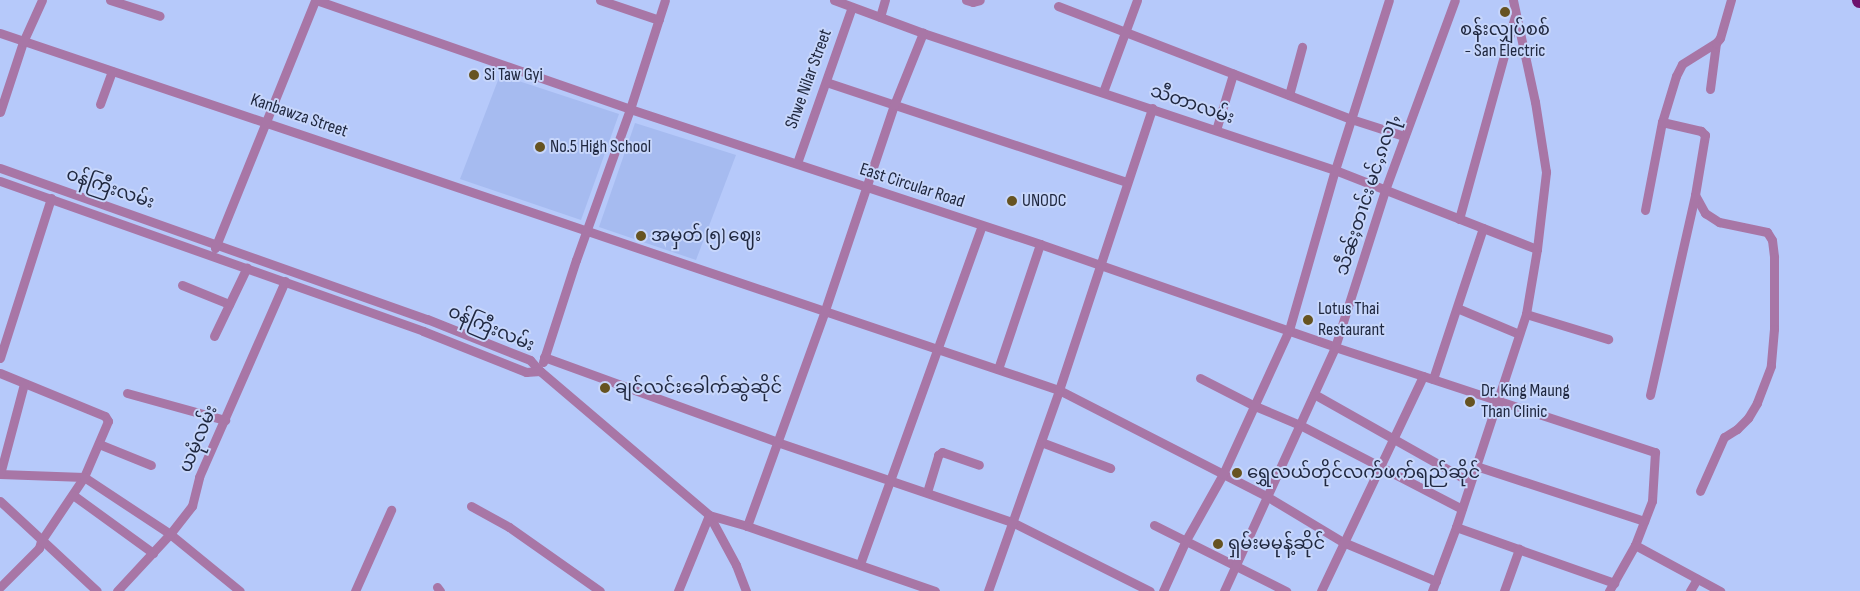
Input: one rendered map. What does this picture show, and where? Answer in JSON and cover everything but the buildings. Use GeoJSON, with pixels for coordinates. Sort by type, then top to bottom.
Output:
{"type":"FeatureCollection","features":[{"type":"Feature","properties":{"kind":"street"},"geometry":{"type":"LineString","coordinates":[[0,112],[2,98],[23,42],[42,0]]}},
{"type":"Feature","properties":{"kind":"street"},"geometry":{"type":"LineString","coordinates":[[110,0],[160,16]]}},
{"type":"Feature","properties":{"kind":"street"},"geometry":{"type":"LineString","coordinates":[[213,255],[265,121],[316,0]]}},
{"type":"Feature","properties":{"kind":"street","name":"East Circular Road"},"geometry":{"type":"LineString","coordinates":[[316,0],[630,109],[797,163],[867,189],[1040,244],[1423,376],[1655,452],[1652,501],[1644,522]]}},
{"type":"Feature","properties":{"kind":"street"},"geometry":{"type":"LineString","coordinates":[[600,0],[659,20]]}},
{"type":"Feature","properties":{"kind":"street"},"geometry":{"type":"LineString","coordinates":[[665,0],[630,109],[586,232],[540,371],[709,515],[736,565],[746,591]]}},
{"type":"Feature","properties":{"kind":"street"},"geometry":{"type":"LineString","coordinates":[[880,17],[885,0]]}},
{"type":"Feature","properties":{"kind":"street"},"geometry":{"type":"LineString","coordinates":[[966,0],[973,2],[980,0]]}},
{"type":"Feature","properties":{"kind":"street"},"geometry":{"type":"LineString","coordinates":[[1104,92],[1137,0]]}},
{"type":"Feature","properties":{"kind":"street"},"geometry":{"type":"LineString","coordinates":[[1163,591],[1186,540],[1223,474],[1289,330],[1350,119],[1389,0]]}},
{"type":"Feature","properties":{"kind":"street","name":"သဵၼ်ႈတၢင်း မင်ႇၵလႃႇ"},"geometry":{"type":"LineString","coordinates":[[1224,591],[1335,346],[1385,190],[1455,0]]}},
{"type":"Feature","properties":{"kind":"street"},"geometry":{"type":"LineString","coordinates":[[1432,591],[1456,527],[1526,314],[1537,249],[1546,172],[1535,102],[1513,0]]}},
{"type":"Feature","properties":{"kind":"street"},"geometry":{"type":"LineString","coordinates":[[1645,210],[1662,122],[1682,64],[1716,43],[1720,38],[1731,0]]}},
{"type":"Feature","properties":{"kind":"street","name":"သီတာလမ်း"},"geometry":{"type":"LineString","coordinates":[[840,1],[923,33],[1335,170],[1537,249]]}},
{"type":"Feature","properties":{"kind":"street"},"geometry":{"type":"LineString","coordinates":[[1058,6],[1350,119],[1404,136]]}},
{"type":"Feature","properties":{"kind":"street","name":"Shwe Nilar Street"},"geometry":{"type":"LineString","coordinates":[[797,163],[852,7]]}},
{"type":"Feature","properties":{"kind":"street"},"geometry":{"type":"LineString","coordinates":[[1459,220],[1515,12]]}},
{"type":"Feature","properties":{"kind":"street","name":"Kanbawza Street"},"geometry":{"type":"LineString","coordinates":[[0,33],[1059,390],[1268,497],[1343,542],[1436,581]]}},
{"type":"Feature","properties":{"kind":"street"},"geometry":{"type":"LineString","coordinates":[[747,526],[825,310],[894,105],[923,33]]}},
{"type":"Feature","properties":{"kind":"street"},"geometry":{"type":"LineString","coordinates":[[1710,89],[1716,43]]}},
{"type":"Feature","properties":{"kind":"street"},"geometry":{"type":"LineString","coordinates":[[1289,95],[1302,47]]}},
{"type":"Feature","properties":{"kind":"street"},"geometry":{"type":"LineString","coordinates":[[100,104],[112,71]]}},
{"type":"Feature","properties":{"kind":"street"},"geometry":{"type":"LineString","coordinates":[[1216,130],[1233,74]]}},
{"type":"Feature","properties":{"kind":"street"},"geometry":{"type":"LineString","coordinates":[[826,82],[1126,182]]}},
{"type":"Feature","properties":{"kind":"street"},"geometry":{"type":"LineString","coordinates":[[988,591],[1059,390],[1126,182],[1152,108]]}},
{"type":"Feature","properties":{"kind":"street"},"geometry":{"type":"LineString","coordinates":[[1650,395],[1695,195],[1705,135],[1701,131],[1662,122]]}},
{"type":"Feature","properties":{"kind":"street","name":"ဝန်ကြီးလမ်း"},"geometry":{"type":"LineString","coordinates":[[0,168],[482,340],[530,360],[540,371]]}},
{"type":"Feature","properties":{"kind":"street","name":"ဝန်ကြီးလမ်း"},"geometry":{"type":"LineString","coordinates":[[0,181],[423,330],[526,372],[540,371]]}},
{"type":"Feature","properties":{"kind":"street"},"geometry":{"type":"LineString","coordinates":[[1695,195],[1705,213],[1719,222],[1767,232],[1772,240],[1774,257],[1774,329],[1771,366],[1757,404],[1748,418],[1737,429],[1724,437],[1700,491]]}},
{"type":"Feature","properties":{"kind":"street"},"geometry":{"type":"LineString","coordinates":[[0,358],[51,198]]}},
{"type":"Feature","properties":{"kind":"street"},"geometry":{"type":"LineString","coordinates":[[860,564],[940,349],[982,226]]}},
{"type":"Feature","properties":{"kind":"street"},"geometry":{"type":"LineString","coordinates":[[1432,379],[1483,228]]}},
{"type":"Feature","properties":{"kind":"street"},"geometry":{"type":"LineString","coordinates":[[998,369],[1040,244]]}},
{"type":"Feature","properties":{"kind":"street"},"geometry":{"type":"LineString","coordinates":[[214,336],[247,267]]}},
{"type":"Feature","properties":{"kind":"street","name":"ယမုံလမ်း"},"geometry":{"type":"LineString","coordinates":[[117,591],[170,534],[192,506],[199,477],[285,281]]}},
{"type":"Feature","properties":{"kind":"street"},"geometry":{"type":"LineString","coordinates":[[182,286],[230,304]]}},
{"type":"Feature","properties":{"kind":"street"},"geometry":{"type":"LineString","coordinates":[[1456,308],[1519,334]]}},
{"type":"Feature","properties":{"kind":"street"},"geometry":{"type":"LineString","coordinates":[[1526,314],[1608,339]]}},
{"type":"Feature","properties":{"kind":"street"},"geometry":{"type":"LineString","coordinates":[[544,356],[777,442],[891,479],[1012,522],[1150,591]]}},
{"type":"Feature","properties":{"kind":"street"},"geometry":{"type":"LineString","coordinates":[[0,374],[108,418],[84,477],[73,495],[41,541],[39,548],[0,587]]}},
{"type":"Feature","properties":{"kind":"street"},"geometry":{"type":"LineString","coordinates":[[1321,591],[1423,376]]}},
{"type":"Feature","properties":{"kind":"street"},"geometry":{"type":"LineString","coordinates":[[1200,378],[1300,426],[1462,509]]}},
{"type":"Feature","properties":{"kind":"street"},"geometry":{"type":"LineString","coordinates":[[24,384],[0,474],[84,477],[170,534],[240,591]]}},
{"type":"Feature","properties":{"kind":"street"},"geometry":{"type":"LineString","coordinates":[[127,393],[225,420]]}},
{"type":"Feature","properties":{"kind":"street"},"geometry":{"type":"LineString","coordinates":[[1314,394],[1395,437],[1470,482]]}},
{"type":"Feature","properties":{"kind":"street"},"geometry":{"type":"LineString","coordinates":[[1041,442],[1110,468]]}},
{"type":"Feature","properties":{"kind":"street"},"geometry":{"type":"LineString","coordinates":[[98,444],[151,465]]}},
{"type":"Feature","properties":{"kind":"street"},"geometry":{"type":"LineString","coordinates":[[927,492],[938,455],[942,452],[980,465]]}},
{"type":"Feature","properties":{"kind":"street"},"geometry":{"type":"LineString","coordinates":[[1456,527],[1519,549],[1612,587],[1635,545],[1644,522],[1476,466]]}},
{"type":"Feature","properties":{"kind":"street"},"geometry":{"type":"LineString","coordinates":[[73,495],[153,553]]}},
{"type":"Feature","properties":{"kind":"street"},"geometry":{"type":"LineString","coordinates":[[0,502],[92,590]]}},
{"type":"Feature","properties":{"kind":"street"},"geometry":{"type":"LineString","coordinates":[[471,506],[509,527],[600,591]]}},
{"type":"Feature","properties":{"kind":"street"},"geometry":{"type":"LineString","coordinates":[[354,591],[391,510]]}},
{"type":"Feature","properties":{"kind":"street"},"geometry":{"type":"LineString","coordinates":[[709,515],[747,526],[935,591]]}},
{"type":"Feature","properties":{"kind":"street"},"geometry":{"type":"LineString","coordinates":[[678,591],[709,515]]}},
{"type":"Feature","properties":{"kind":"street"},"geometry":{"type":"LineString","coordinates":[[1154,525],[1286,591]]}},
{"type":"Feature","properties":{"kind":"street"},"geometry":{"type":"LineString","coordinates":[[1635,545],[1720,591]]}},
{"type":"Feature","properties":{"kind":"street"},"geometry":{"type":"LineString","coordinates":[[1504,591],[1519,549]]}},
{"type":"Feature","properties":{"kind":"street"},"geometry":{"type":"LineString","coordinates":[[1690,591],[1697,579]]}},
{"type":"Feature","properties":{"kind":"shaded area","name":"No.5 High School"},"geometry":{"type":"Polygon","coordinates":[[[500,75],[619,114],[581,220],[460,179],[500,75]]]}},
{"type":"Feature","properties":{"kind":"shaded area"},"geometry":{"type":"Polygon","coordinates":[[[635,123],[736,155],[696,260],[599,227],[635,123]]]}},
{"type":"Feature","properties":{"kind":"place","name":"စန်းလျှပ်စစ် - San Electric"},"geometry":{"type":"Point","coordinates":[1505,12]}},
{"type":"Feature","properties":{"kind":"place","name":"Si Taw Gyi"},"geometry":{"type":"Point","coordinates":[474,75]}},
{"type":"Feature","properties":{"kind":"place","name":"No.5 High School"},"geometry":{"type":"Point","coordinates":[540,147]}},
{"type":"Feature","properties":{"kind":"place","name":"UNODC"},"geometry":{"type":"Point","coordinates":[1012,201]}},
{"type":"Feature","properties":{"kind":"place","name":"အမှတ် (၅) ဈေး"},"geometry":{"type":"Point","coordinates":[641,236]}},
{"type":"Feature","properties":{"kind":"place","name":"Lotus Thai Restaurant"},"geometry":{"type":"Point","coordinates":[1308,320]}},
{"type":"Feature","properties":{"kind":"place","name":"ချင်လင်းခေါက်ဆွဲဆိုင်"},"geometry":{"type":"Point","coordinates":[605,388]}},
{"type":"Feature","properties":{"kind":"place","name":"Dr. King Maung Than Clinic"},"geometry":{"type":"Point","coordinates":[1470,402]}},
{"type":"Feature","properties":{"kind":"place","name":"ရွှေလယ်တိုင်လက်ဖက်ရည်ဆိုင်"},"geometry":{"type":"Point","coordinates":[1237,473]}},
{"type":"Feature","properties":{"kind":"place","name":"ရှမ်းမမုန့်ဆိုင်"},"geometry":{"type":"Point","coordinates":[1218,544]}}]}
